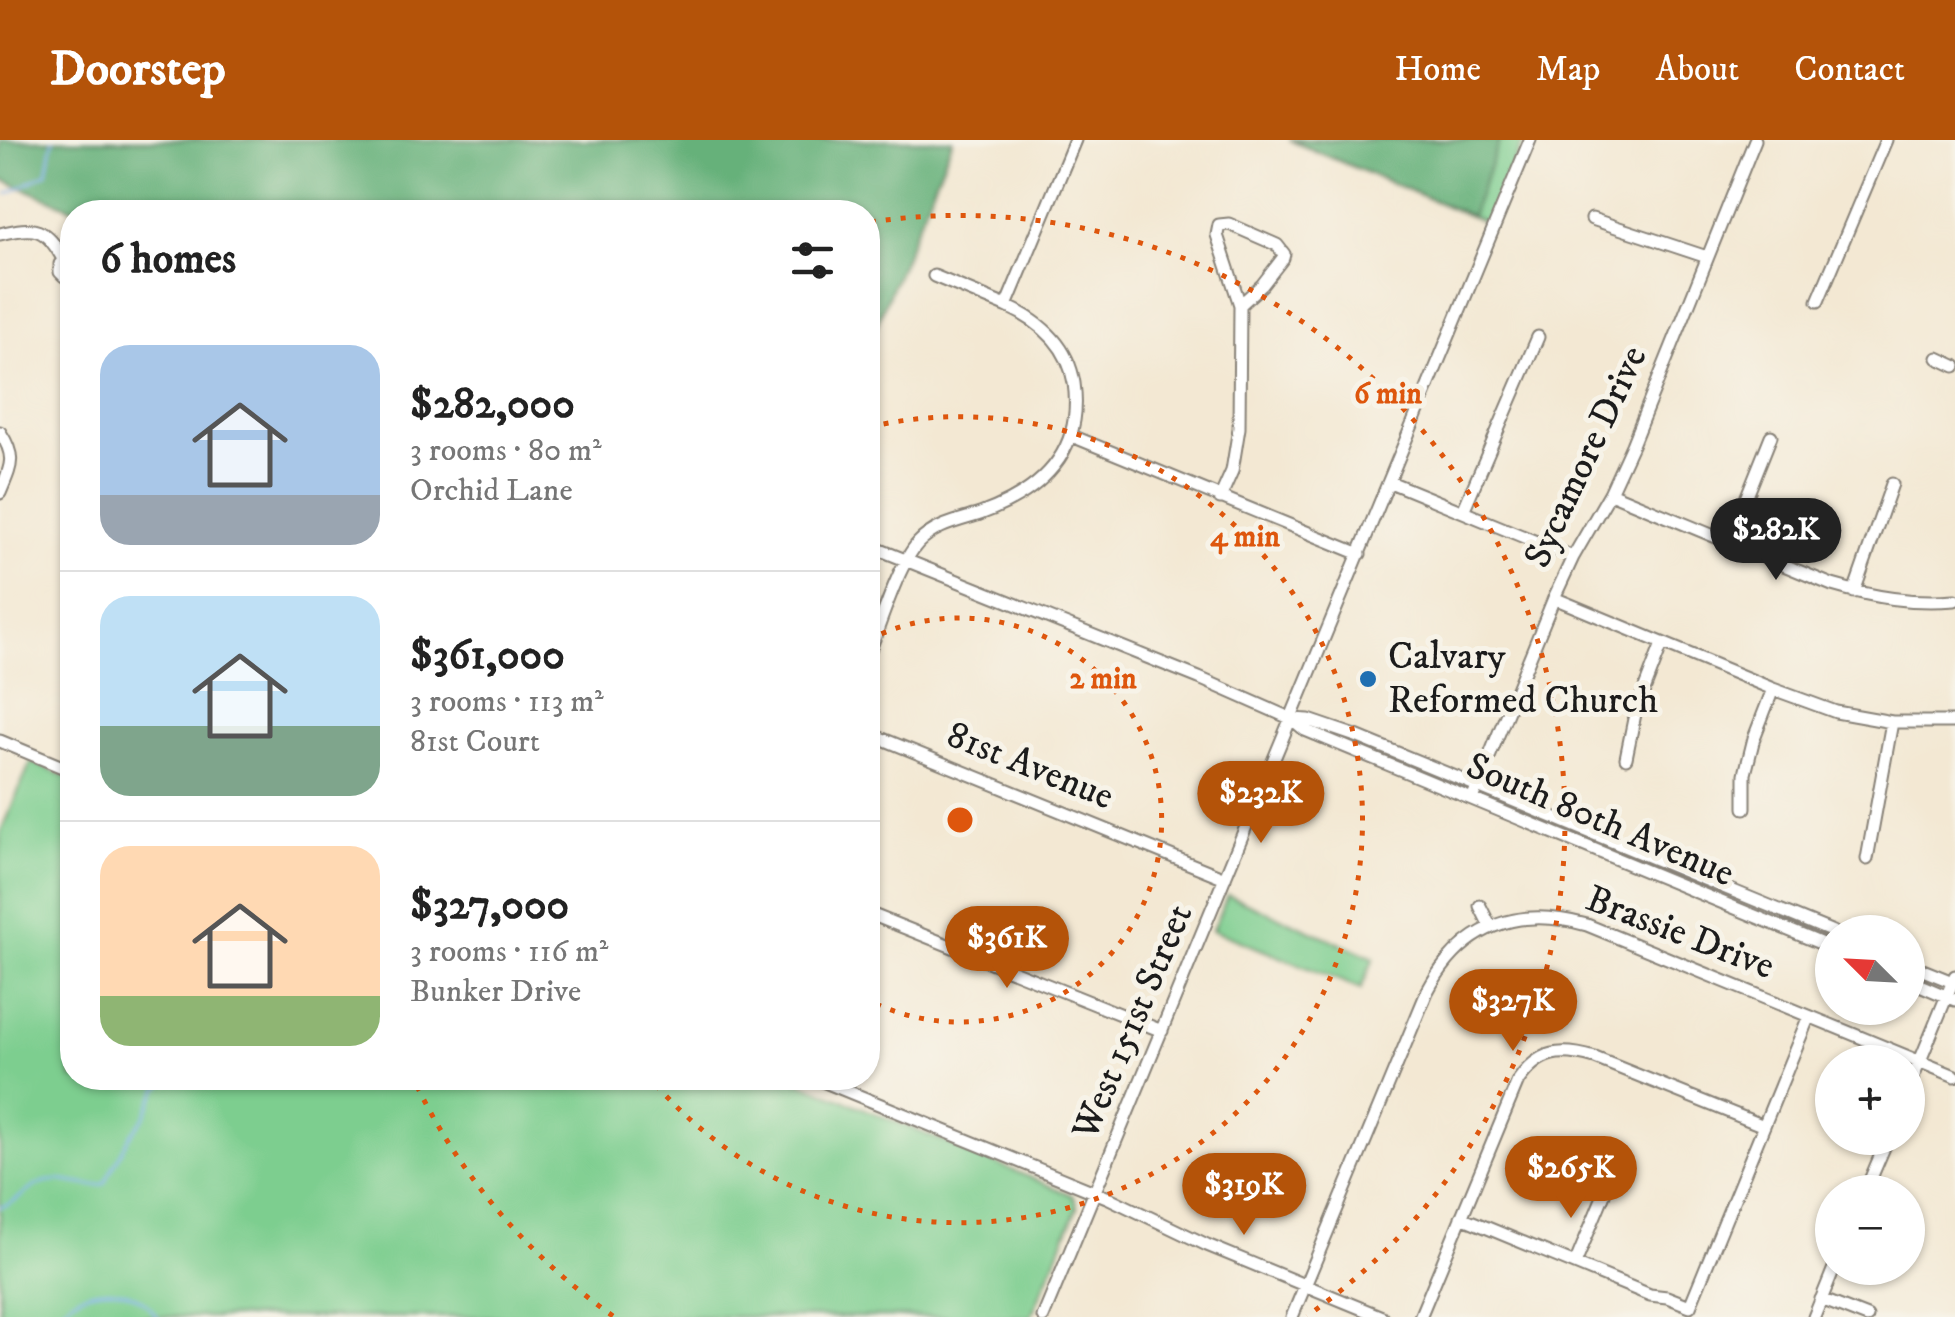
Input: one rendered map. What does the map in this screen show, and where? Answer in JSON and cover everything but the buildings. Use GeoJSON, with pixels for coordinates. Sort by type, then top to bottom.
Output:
{"type":"FeatureCollection","features":[{"type":"Feature","properties":{"kind":"street"},"geometry":{"type":"LineString","coordinates":[[1006,306],[1075,140]]}},
{"type":"Feature","properties":{"kind":"street","name":"West 151st Street"},"geometry":{"type":"LineString","coordinates":[[1043,1317],[1530,140]]}},
{"type":"Feature","properties":{"kind":"street","name":"Sycamore Drive"},"geometry":{"type":"LineString","coordinates":[[1472,799],[1554,598],[1632,445],[1754,140]]}},
{"type":"Feature","properties":{"kind":"street"},"geometry":{"type":"LineString","coordinates":[[1818,301],[1886,140]]}},
{"type":"Feature","properties":{"kind":"street"},"geometry":{"type":"LineString","coordinates":[[1592,220],[1707,257]]}},
{"type":"Feature","properties":{"kind":"street"},"geometry":{"type":"LineString","coordinates":[[1220,498],[1232,471],[1239,428],[1240,306],[1216,235],[1219,225],[1228,224],[1277,245],[1284,254],[1262,285],[1240,306]]}},
{"type":"Feature","properties":{"kind":"street"},"geometry":{"type":"LineString","coordinates":[[0,234],[39,230],[60,252]]}},
{"type":"Feature","properties":{"kind":"street"},"geometry":{"type":"LineString","coordinates":[[880,625],[906,560],[918,543],[945,524],[981,514],[1024,494],[1054,466],[1072,436],[1074,390],[1066,357],[1048,332],[1006,306],[934,276]]}},
{"type":"Feature","properties":{"kind":"street"},"geometry":{"type":"LineString","coordinates":[[1462,511],[1538,337]]}},
{"type":"Feature","properties":{"kind":"street"},"geometry":{"type":"LineString","coordinates":[[1938,358],[1955,366]]}},
{"type":"Feature","properties":{"kind":"street"},"geometry":{"type":"LineString","coordinates":[[0,432],[12,456],[12,465],[0,493]]}},
{"type":"Feature","properties":{"kind":"street"},"geometry":{"type":"LineString","coordinates":[[1072,436],[1360,554]]}},
{"type":"Feature","properties":{"kind":"street"},"geometry":{"type":"LineString","coordinates":[[1729,540],[1772,436]]}},
{"type":"Feature","properties":{"kind":"street"},"geometry":{"type":"LineString","coordinates":[[1390,482],[1573,557]]}},
{"type":"Feature","properties":{"kind":"street"},"geometry":{"type":"LineString","coordinates":[[1854,592],[1892,484]]}},
{"type":"Feature","properties":{"kind":"street"},"geometry":{"type":"LineString","coordinates":[[1610,492],[1854,592],[1902,601],[1955,600]]}},
{"type":"Feature","properties":{"kind":"street","name":"South 80th Avenue"},"geometry":{"type":"LineString","coordinates":[[880,550],[1199,678],[1306,730],[1815,941]]}},
{"type":"Feature","properties":{"kind":"street"},"geometry":{"type":"LineString","coordinates":[[1554,598],[1836,712],[1892,722],[1955,722]]}},
{"type":"Feature","properties":{"kind":"street"},"geometry":{"type":"LineString","coordinates":[[1626,758],[1635,714],[1662,644]]}},
{"type":"Feature","properties":{"kind":"street"},"geometry":{"type":"LineString","coordinates":[[1746,808],[1746,774],[1754,738],[1774,690]]}},
{"type":"Feature","properties":{"kind":"street","name":"South 80th Avenue"},"geometry":{"type":"LineString","coordinates":[[1292,720],[1326,724],[1815,925]]}},
{"type":"Feature","properties":{"kind":"street"},"geometry":{"type":"LineString","coordinates":[[1868,859],[1892,722]]}},
{"type":"Feature","properties":{"kind":"street","name":"81st Avenue"},"geometry":{"type":"LineString","coordinates":[[880,738],[1225,878]]}},
{"type":"Feature","properties":{"kind":"street"},"geometry":{"type":"LineString","coordinates":[[0,741],[60,766]]}},
{"type":"Feature","properties":{"kind":"street"},"geometry":{"type":"LineString","coordinates":[[1292,1317],[1427,992],[1454,952],[1490,926],[1480,906]]}},
{"type":"Feature","properties":{"kind":"street","name":"Brassie Drive"},"geometry":{"type":"LineString","coordinates":[[1490,926],[1536,917],[1574,922],[1878,1045]]}},
{"type":"Feature","properties":{"kind":"street"},"geometry":{"type":"LineString","coordinates":[[880,918],[1162,1031]]}},
{"type":"Feature","properties":{"kind":"street"},"geometry":{"type":"LineString","coordinates":[[1925,970],[1954,981],[1951,998],[1925,1050]]}},
{"type":"Feature","properties":{"kind":"street"},"geometry":{"type":"LineString","coordinates":[[1925,987],[1951,998]]}},
{"type":"Feature","properties":{"kind":"street"},"geometry":{"type":"LineString","coordinates":[[1461,1218],[1650,1295],[1690,1306],[1809,1016]]}},
{"type":"Feature","properties":{"kind":"street"},"geometry":{"type":"LineString","coordinates":[[1420,1317],[1518,1081],[1532,1063],[1545,1056],[1574,1052],[1764,1126]]}},
{"type":"Feature","properties":{"kind":"street","name":"Brassie Drive"},"geometry":{"type":"LineString","coordinates":[[1925,1064],[1955,1076]]}},
{"type":"Feature","properties":{"kind":"street"},"geometry":{"type":"LineString","coordinates":[[843,1090],[1110,1198],[1207,1245],[1382,1317]]}},
{"type":"Feature","properties":{"kind":"street"},"geometry":{"type":"LineString","coordinates":[[1575,1264],[1604,1194]]}},
{"type":"Feature","properties":{"kind":"street"},"geometry":{"type":"LineString","coordinates":[[1814,1317],[1827,1285]]}},
{"type":"Feature","properties":{"kind":"street"},"geometry":{"type":"LineString","coordinates":[[1821,1299],[1867,1317]]}},
{"type":"Feature","properties":{"kind":"green space"},"geometry":{"type":"Polygon","coordinates":[[[0,140],[953,140],[880,316],[880,200],[60,200],[60,203],[0,179],[0,140]]]}},
{"type":"Feature","properties":{"kind":"green space"},"geometry":{"type":"Polygon","coordinates":[[[1289,140],[1524,140],[1489,224],[1289,140]]]}},
{"type":"Feature","properties":{"kind":"green space"},"geometry":{"type":"Polygon","coordinates":[[[1289,140],[1500,140],[1471,216],[1289,140]]]}},
{"type":"Feature","properties":{"kind":"green space"},"geometry":{"type":"Polygon","coordinates":[[[31,762],[60,774],[60,1090],[820,1090],[1072,1195],[1077,1208],[1031,1317],[0,1317],[0,833],[31,762]]]}},
{"type":"Feature","properties":{"kind":"green space"},"geometry":{"type":"Polygon","coordinates":[[[1228,895],[1374,958],[1361,989],[1212,930],[1228,895]]]}},
{"type":"Feature","properties":{"kind":"waterway"},"geometry":{"type":"LineString","coordinates":[[7,194],[47,173],[53,140]]}},
{"type":"Feature","properties":{"kind":"waterway"},"geometry":{"type":"LineString","coordinates":[[0,1207],[44,1182],[104,1184],[158,1090]]}},
{"type":"Feature","properties":{"kind":"waterway"},"geometry":{"type":"LineString","coordinates":[[57,1317],[78,1297],[107,1290],[135,1296],[157,1317]]}},
{"type":"Feature","properties":{"kind":"place","name":"Calvary Reformed Church"},"geometry":{"type":"Point","coordinates":[1368,679]}}]}
